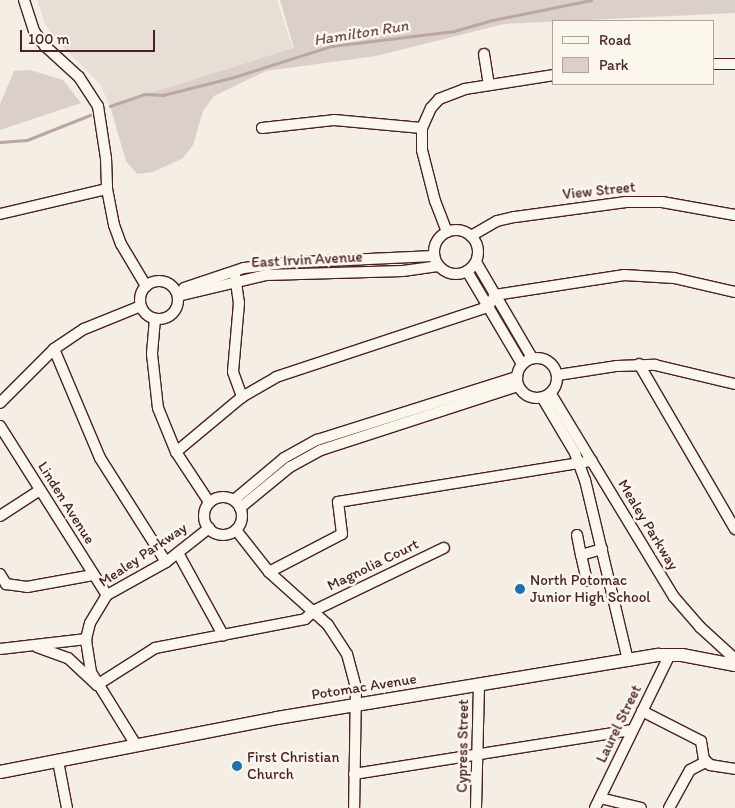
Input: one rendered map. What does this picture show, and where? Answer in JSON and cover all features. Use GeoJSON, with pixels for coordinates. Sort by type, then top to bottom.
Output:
{"type":"FeatureCollection","features":[{"type":"Feature","properties":{"kind":"main road","name":"Potomac Avenue"},"geometry":{"type":"LineString","coordinates":[[0,772],[356,705],[670,654],[735,665]]}},
{"type":"Feature","properties":{"kind":"street"},"geometry":{"type":"LineString","coordinates":[[24,0],[34,31],[45,46],[78,77],[98,106],[107,189],[121,244],[146,286]]}},
{"type":"Feature","properties":{"kind":"street"},"geometry":{"type":"LineString","coordinates":[[484,54],[489,85]]}},
{"type":"Feature","properties":{"kind":"street"},"geometry":{"type":"LineString","coordinates":[[715,64],[735,64]]}},
{"type":"Feature","properties":{"kind":"street"},"geometry":{"type":"LineString","coordinates":[[447,232],[428,178],[422,150],[422,128],[431,108],[439,99],[465,89],[552,75]]}},
{"type":"Feature","properties":{"kind":"street"},"geometry":{"type":"LineString","coordinates":[[262,128],[334,120],[422,128]]}},
{"type":"Feature","properties":{"kind":"street"},"geometry":{"type":"LineString","coordinates":[[0,214],[107,189]]}},
{"type":"Feature","properties":{"kind":"street","name":"View Street"},"geometry":{"type":"LineString","coordinates":[[471,236],[506,219],[626,202],[662,202],[735,215]]}},
{"type":"Feature","properties":{"kind":"street"},"geometry":{"type":"LineString","coordinates":[[456,230],[471,236],[478,248],[476,262],[467,272],[450,274],[438,266],[434,256],[434,246],[447,232],[456,230]]}},
{"type":"Feature","properties":{"kind":"street","name":"East Irvin Avenue"},"geometry":{"type":"LineString","coordinates":[[177,293],[282,263],[434,256]]}},
{"type":"Feature","properties":{"kind":"street"},"geometry":{"type":"LineString","coordinates":[[476,262],[532,358]]}},
{"type":"Feature","properties":{"kind":"street","name":"East Irvin Avenue"},"geometry":{"type":"LineString","coordinates":[[235,276],[403,271],[438,266]]}},
{"type":"Feature","properties":{"kind":"street"},"geometry":{"type":"LineString","coordinates":[[467,272],[522,364]]}},
{"type":"Feature","properties":{"kind":"street"},"geometry":{"type":"LineString","coordinates":[[495,295],[624,275],[674,278],[735,292]]}},
{"type":"Feature","properties":{"kind":"street"},"geometry":{"type":"LineString","coordinates":[[235,276],[238,322],[233,372],[242,397]]}},
{"type":"Feature","properties":{"kind":"street"},"geometry":{"type":"LineString","coordinates":[[154,319],[173,314],[177,293],[162,281],[146,286],[142,292],[141,306],[154,319],[154,384],[158,408],[176,452],[209,502]]}},
{"type":"Feature","properties":{"kind":"street"},"geometry":{"type":"LineString","coordinates":[[176,452],[242,397],[295,370],[488,307],[495,295]]}},
{"type":"Feature","properties":{"kind":"street"},"geometry":{"type":"LineString","coordinates":[[0,403],[54,349],[84,329],[141,306]]}},
{"type":"Feature","properties":{"kind":"street"},"geometry":{"type":"LineString","coordinates":[[54,349],[100,458],[166,562]]}},
{"type":"Feature","properties":{"kind":"street"},"geometry":{"type":"LineString","coordinates":[[517,382],[522,364],[532,358],[549,361],[558,375]]}},
{"type":"Feature","properties":{"kind":"street"},"geometry":{"type":"LineString","coordinates":[[558,375],[639,364],[676,368],[735,384]]}},
{"type":"Feature","properties":{"kind":"street"},"geometry":{"type":"LineString","coordinates":[[639,364],[735,529]]}},
{"type":"Feature","properties":{"kind":"street"},"geometry":{"type":"LineString","coordinates":[[547,396],[558,375]]}},
{"type":"Feature","properties":{"kind":"street"},"geometry":{"type":"LineString","coordinates":[[517,382],[528,397],[547,396]]}},
{"type":"Feature","properties":{"kind":"street"},"geometry":{"type":"LineString","coordinates":[[237,504],[300,448],[439,401],[517,382]]}},
{"type":"Feature","properties":{"kind":"street"},"geometry":{"type":"LineString","coordinates":[[237,504],[305,457],[443,412],[517,382]]}},
{"type":"Feature","properties":{"kind":"street"},"geometry":{"type":"LineString","coordinates":[[547,396],[580,463],[628,661]]}},
{"type":"Feature","properties":{"kind":"street","name":"Mealey Parkway"},"geometry":{"type":"LineString","coordinates":[[547,396],[592,461],[674,597],[700,627],[735,659]]}},
{"type":"Feature","properties":{"kind":"street"},"geometry":{"type":"LineString","coordinates":[[439,401],[443,412]]}},
{"type":"Feature","properties":{"kind":"street","name":"Linden Avenue"},"geometry":{"type":"LineString","coordinates":[[0,426],[107,595]]}},
{"type":"Feature","properties":{"kind":"street"},"geometry":{"type":"LineString","coordinates":[[300,448],[305,457]]}},
{"type":"Feature","properties":{"kind":"street"},"geometry":{"type":"LineString","coordinates":[[269,572],[342,534],[338,502],[592,461]]}},
{"type":"Feature","properties":{"kind":"street"},"geometry":{"type":"LineString","coordinates":[[0,516],[40,490]]}},
{"type":"Feature","properties":{"kind":"street"},"geometry":{"type":"LineString","coordinates":[[226,496],[237,504],[240,524],[236,530],[222,535],[209,528],[204,515],[209,502],[226,496]]}},
{"type":"Feature","properties":{"kind":"street","name":"Mealey Parkway"},"geometry":{"type":"LineString","coordinates":[[136,745],[97,685],[91,672],[86,639],[90,623],[107,595],[166,562],[209,528]]}},
{"type":"Feature","properties":{"kind":"street"},"geometry":{"type":"LineString","coordinates":[[236,530],[269,572],[315,610],[347,654],[356,688],[354,808]]}},
{"type":"Feature","properties":{"kind":"street"},"geometry":{"type":"LineString","coordinates":[[577,535],[587,581]]}},
{"type":"Feature","properties":{"kind":"street","name":"Magnolia Court"},"geometry":{"type":"LineString","coordinates":[[97,685],[155,648],[304,619],[315,610],[444,548]]}},
{"type":"Feature","properties":{"kind":"street"},"geometry":{"type":"LineString","coordinates":[[581,555],[602,550]]}},
{"type":"Feature","properties":{"kind":"street"},"geometry":{"type":"LineString","coordinates":[[178,553],[223,635]]}},
{"type":"Feature","properties":{"kind":"street"},"geometry":{"type":"LineString","coordinates":[[0,574],[6,584],[27,587],[93,575]]}},
{"type":"Feature","properties":{"kind":"street"},"geometry":{"type":"LineString","coordinates":[[0,649],[37,647],[86,639]]}},
{"type":"Feature","properties":{"kind":"street"},"geometry":{"type":"LineString","coordinates":[[37,647],[68,658],[97,685]]}},
{"type":"Feature","properties":{"kind":"street","name":"Laurel Street"},"geometry":{"type":"LineString","coordinates":[[596,808],[670,654]]}},
{"type":"Feature","properties":{"kind":"street","name":"Cypress Street"},"geometry":{"type":"LineString","coordinates":[[476,808],[479,684]]}},
{"type":"Feature","properties":{"kind":"street"},"geometry":{"type":"LineString","coordinates":[[642,711],[701,741],[706,762]]}},
{"type":"Feature","properties":{"kind":"street"},"geometry":{"type":"LineString","coordinates":[[354,774],[633,730]]}},
{"type":"Feature","properties":{"kind":"street"},"geometry":{"type":"LineString","coordinates":[[58,761],[67,808]]}},
{"type":"Feature","properties":{"kind":"street"},"geometry":{"type":"LineString","coordinates":[[669,808],[690,770],[706,762],[735,769]]}},
{"type":"Feature","properties":{"kind":"street"},"geometry":{"type":"LineString","coordinates":[[600,798],[641,808]]}},
{"type":"Feature","properties":{"kind":"shaded area"},"geometry":{"type":"Polygon","coordinates":[[[37,0],[277,0],[296,58],[163,95],[144,94],[110,106],[100,84],[54,38],[45,24],[37,0]]]}},
{"type":"Feature","properties":{"kind":"green space"},"geometry":{"type":"Polygon","coordinates":[[[280,0],[735,0],[735,13],[552,20],[552,22],[504,24],[376,56],[266,71],[214,96],[203,111],[193,145],[183,158],[153,172],[137,174],[126,161],[110,106],[294,48],[280,0]]]}},
{"type":"Feature","properties":{"kind":"green space"},"geometry":{"type":"Polygon","coordinates":[[[30,70],[63,80],[81,103],[0,130],[0,104],[14,71],[30,70]]]}},
{"type":"Feature","properties":{"kind":"waterway","name":"Hamilton Run"},"geometry":{"type":"LineString","coordinates":[[110,106],[144,94],[163,95],[234,77],[332,46],[454,31],[488,21],[591,0]]}},
{"type":"Feature","properties":{"kind":"waterway","name":"Hamilton Run"},"geometry":{"type":"LineString","coordinates":[[0,142],[27,140],[90,115]]}},
{"type":"Feature","properties":{"kind":"place","name":"North Potomac Junior High School"},"geometry":{"type":"Point","coordinates":[520,589]}},
{"type":"Feature","properties":{"kind":"place","name":"First Christian Church"},"geometry":{"type":"Point","coordinates":[237,766]}}]}
